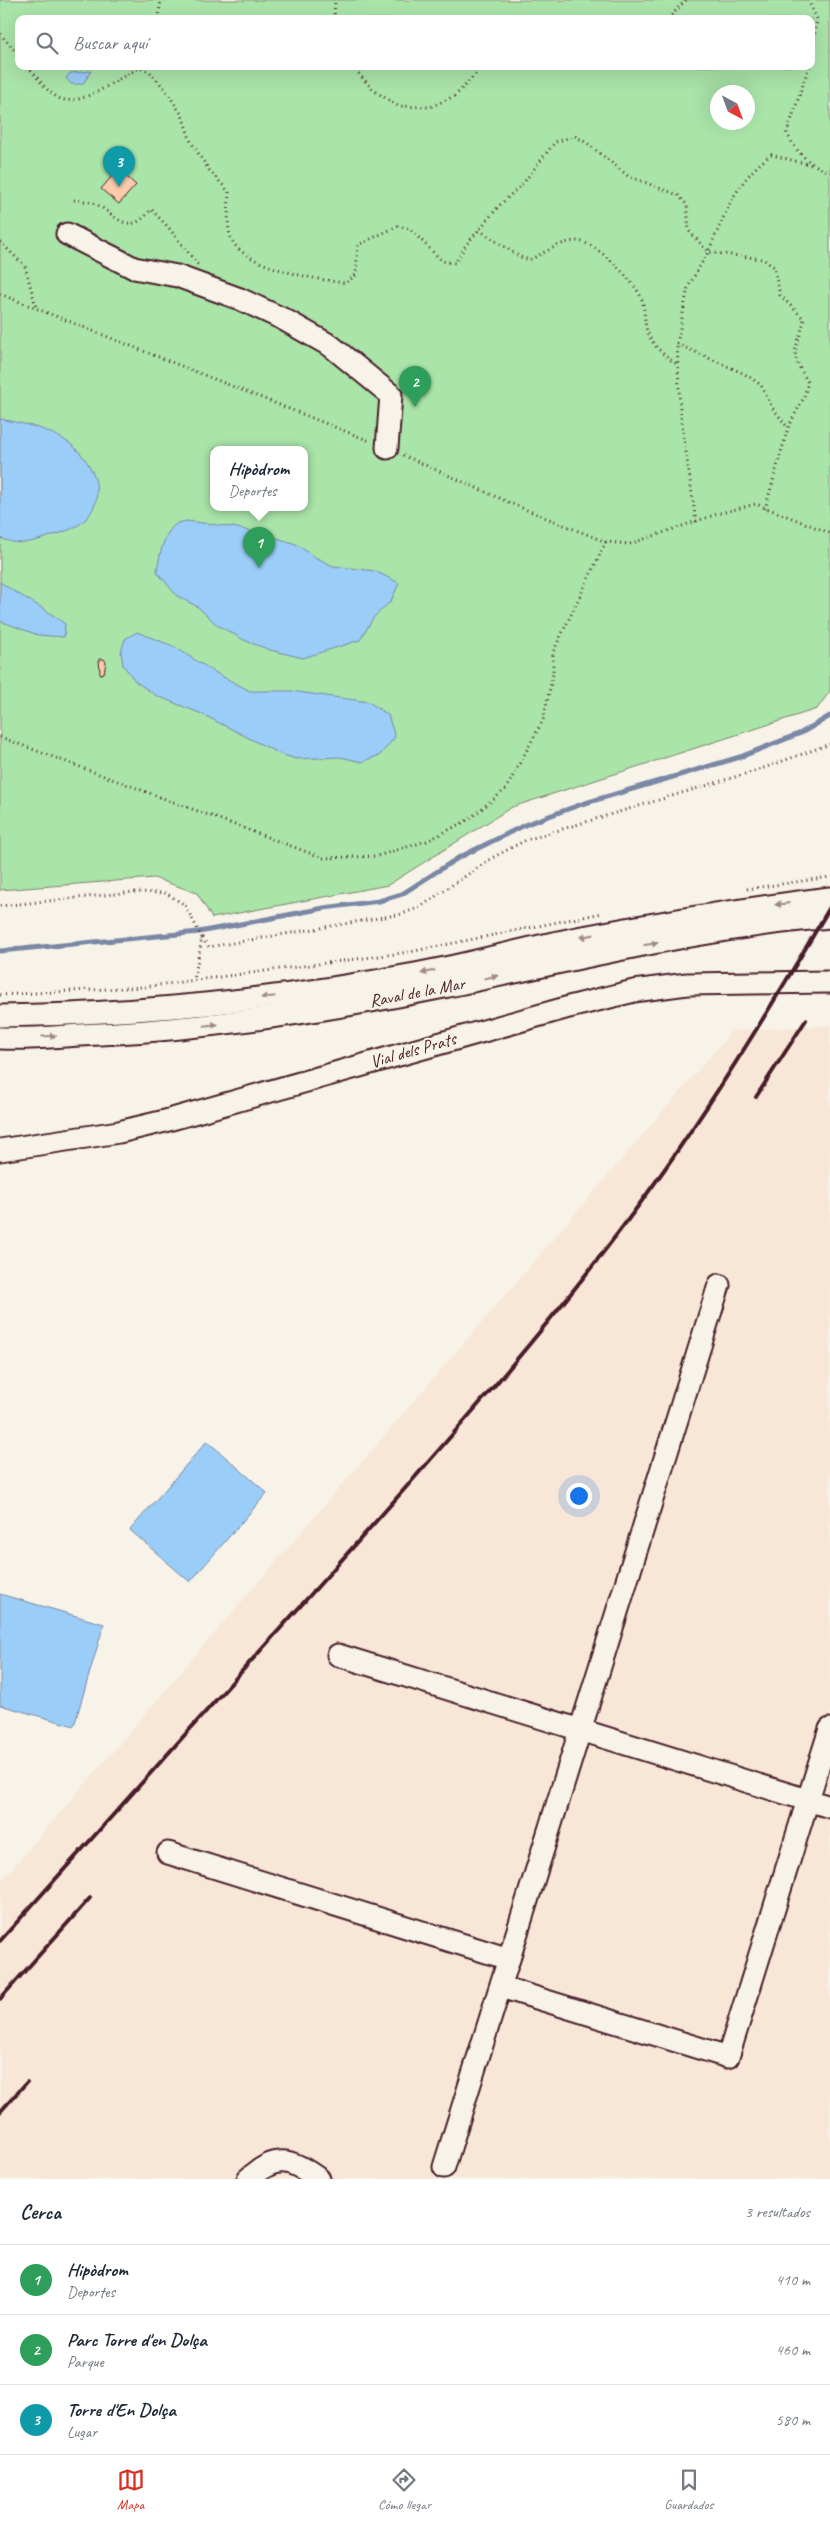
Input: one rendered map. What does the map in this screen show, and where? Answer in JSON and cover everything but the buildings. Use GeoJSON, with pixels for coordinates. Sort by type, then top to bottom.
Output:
{"type":"FeatureCollection","features":[{"type":"Feature","properties":{"kind":"street"},"geometry":{"type":"LineString","coordinates":[[67,234],[134,268],[177,276],[240,299],[283,319],[331,346],[390,395],[387,448]]}},
{"type":"Feature","properties":{"kind":"street","name":"Raval de la Mar"},"geometry":{"type":"LineString","coordinates":[[0,1016],[148,1009],[282,996],[416,974],[587,936],[777,904],[830,898]]}},
{"type":"Feature","properties":{"kind":"street","name":"Raval de la Mar"},"geometry":{"type":"LineString","coordinates":[[0,1038],[151,1031],[270,1018],[446,987],[599,953],[783,921],[830,917]]}},
{"type":"Feature","properties":{"kind":"street","name":"Vial dels Prats"},"geometry":{"type":"LineString","coordinates":[[0,1150],[119,1132],[165,1121],[560,1009],[634,991],[687,984],[830,982]]}},
{"type":"Feature","properties":{"kind":"street"},"geometry":{"type":"LineString","coordinates":[[444,2167],[719,1285]]}},
{"type":"Feature","properties":{"kind":"street"},"geometry":{"type":"LineString","coordinates":[[338,1655],[830,1807]]}},
{"type":"Feature","properties":{"kind":"street"},"geometry":{"type":"LineString","coordinates":[[500,1987],[728,2057],[830,1729]]}},
{"type":"Feature","properties":{"kind":"street"},"geometry":{"type":"LineString","coordinates":[[168,1853],[509,1959]]}},
{"type":"Feature","properties":{"kind":"street"},"geometry":{"type":"LineString","coordinates":[[248,2179],[263,2166],[276,2161],[300,2166],[319,2179]]}},
{"type":"Feature","properties":{"kind":"path"},"geometry":{"type":"LineString","coordinates":[[159,15],[161,0]]}},
{"type":"Feature","properties":{"kind":"path"},"geometry":{"type":"LineString","coordinates":[[334,0],[334,15]]}},
{"type":"Feature","properties":{"kind":"path"},"geometry":{"type":"LineString","coordinates":[[672,15],[686,0]]}},
{"type":"Feature","properties":{"kind":"path"},"geometry":{"type":"LineString","coordinates":[[808,0],[817,19],[815,32]]}},
{"type":"Feature","properties":{"kind":"path"},"geometry":{"type":"LineString","coordinates":[[0,34],[15,51]]}},
{"type":"Feature","properties":{"kind":"path"},"geometry":{"type":"LineString","coordinates":[[31,70],[50,92],[61,99],[73,101],[88,96],[136,70]]}},
{"type":"Feature","properties":{"kind":"path"},"geometry":{"type":"LineString","coordinates":[[148,70],[164,88],[182,115],[191,142],[209,170],[229,192],[231,237],[239,252],[306,277],[346,283],[356,275],[358,244],[398,226],[410,229],[442,261],[455,263],[479,230],[499,206],[524,182],[555,142],[575,136],[587,143],[628,176],[678,195],[687,205],[688,231],[708,252],[763,260],[774,267],[780,295],[804,319],[795,350],[796,362],[808,382],[804,397],[788,428],[765,509]]}},
{"type":"Feature","properties":{"kind":"path"},"geometry":{"type":"LineString","coordinates":[[356,70],[373,90],[398,106],[430,107],[455,96],[479,70]]}},
{"type":"Feature","properties":{"kind":"path"},"geometry":{"type":"LineString","coordinates":[[808,70],[787,133],[795,149],[812,165]]}},
{"type":"Feature","properties":{"kind":"path"},"geometry":{"type":"LineString","coordinates":[[696,522],[680,410],[677,344],[688,287],[708,252],[738,188],[754,167],[771,155],[812,165],[830,172]]}},
{"type":"Feature","properties":{"kind":"path"},"geometry":{"type":"LineString","coordinates":[[74,200],[96,204],[118,222],[126,223],[138,220],[151,209],[200,267]]}},
{"type":"Feature","properties":{"kind":"path"},"geometry":{"type":"LineString","coordinates":[[479,230],[520,257],[529,260],[576,240],[590,245],[602,253],[635,287],[644,310],[648,335],[664,357],[678,364]]}},
{"type":"Feature","properties":{"kind":"path"},"geometry":{"type":"LineString","coordinates":[[0,242],[25,266],[36,308]]}},
{"type":"Feature","properties":{"kind":"path"},"geometry":{"type":"LineString","coordinates":[[0,294],[387,448],[517,506],[606,542],[630,544],[756,504],[830,533]]}},
{"type":"Feature","properties":{"kind":"path"},"geometry":{"type":"LineString","coordinates":[[677,344],[745,374],[761,386],[772,407],[788,428]]}},
{"type":"Feature","properties":{"kind":"path"},"geometry":{"type":"LineString","coordinates":[[0,737],[323,858],[377,856],[427,841],[468,820],[506,789],[543,720],[553,674],[553,652],[606,542]]}},
{"type":"Feature","properties":{"kind":"path"},"geometry":{"type":"LineString","coordinates":[[0,906],[134,892],[166,893],[185,905],[202,938],[209,947],[402,914],[420,906],[492,858],[526,840],[758,770],[830,744]]}},
{"type":"Feature","properties":{"kind":"path"},"geometry":{"type":"LineString","coordinates":[[741,890],[830,877]]}},
{"type":"Feature","properties":{"kind":"path"},"geometry":{"type":"LineString","coordinates":[[0,995],[143,987],[410,952],[608,912]]}},
{"type":"Feature","properties":{"kind":"path"},"geometry":{"type":"LineString","coordinates":[[194,980],[202,938]]}},
{"type":"Feature","properties":{"kind":"shaded area"},"geometry":{"type":"Polygon","coordinates":[[[830,1025],[830,2179],[0,2179],[0,1883],[732,1031],[830,1025]]]}},
{"type":"Feature","properties":{"kind":"green space"},"geometry":{"type":"Polygon","coordinates":[[[0,0],[830,0],[830,691],[817,709],[512,807],[388,885],[212,918],[197,893],[154,878],[0,890],[0,0]]]}},
{"type":"Feature","properties":{"kind":"water"},"geometry":{"type":"Polygon","coordinates":[[[91,71],[83,84],[71,84],[66,78],[70,73],[91,71]]]}},
{"type":"Feature","properties":{"kind":"water"},"geometry":{"type":"Polygon","coordinates":[[[0,419],[45,430],[62,438],[85,459],[91,468],[97,488],[93,509],[86,519],[73,528],[29,542],[19,543],[0,538],[0,419]]]}},
{"type":"Feature","properties":{"kind":"water"},"geometry":{"type":"Polygon","coordinates":[[[187,521],[233,527],[274,537],[296,544],[313,556],[333,566],[375,571],[399,583],[391,601],[374,617],[360,640],[303,658],[270,650],[246,641],[217,625],[198,607],[177,596],[157,572],[162,546],[168,533],[177,523],[187,521]]]}},
{"type":"Feature","properties":{"kind":"water"},"geometry":{"type":"Polygon","coordinates":[[[0,582],[65,624],[64,637],[38,635],[0,621],[0,582]]]}},
{"type":"Feature","properties":{"kind":"water"},"geometry":{"type":"Polygon","coordinates":[[[137,632],[173,646],[216,673],[250,691],[291,691],[369,702],[388,715],[395,737],[380,755],[362,762],[340,757],[296,759],[280,754],[202,714],[157,696],[136,682],[123,665],[121,652],[125,639],[137,632]]]}},
{"type":"Feature","properties":{"kind":"water"},"geometry":{"type":"Polygon","coordinates":[[[207,1441],[267,1493],[190,1582],[130,1530],[207,1441]]]}},
{"type":"Feature","properties":{"kind":"water"},"geometry":{"type":"Polygon","coordinates":[[[0,1594],[104,1624],[74,1726],[0,1705],[0,1594]]]}},
{"type":"Feature","properties":{"kind":"waterway"},"geometry":{"type":"LineString","coordinates":[[0,951],[199,932],[324,908],[379,901],[402,894],[458,858],[527,824],[582,804],[740,757],[801,733],[830,716]]}},
{"type":"Feature","properties":{"kind":"railway"},"geometry":{"type":"LineString","coordinates":[[0,1941],[406,1487],[556,1312],[627,1221],[682,1145],[758,1027],[830,907]]}},
{"type":"Feature","properties":{"kind":"railway"},"geometry":{"type":"LineString","coordinates":[[756,1097],[806,1020]]}},
{"type":"Feature","properties":{"kind":"railway"},"geometry":{"type":"LineString","coordinates":[[0,1999],[90,1898]]}},
{"type":"Feature","properties":{"kind":"railway"},"geometry":{"type":"LineString","coordinates":[[0,2112],[27,2082]]}},
{"type":"Feature","properties":{"kind":"place","name":"Torre d'En Dolça"},"geometry":{"type":"Point","coordinates":[119,187]}},
{"type":"Feature","properties":{"kind":"place","name":"Parc Torre d'en Dolça"},"geometry":{"type":"Point","coordinates":[415,407]}},
{"type":"Feature","properties":{"kind":"place","name":"Hipòdrom"},"geometry":{"type":"Point","coordinates":[259,568]}}]}
